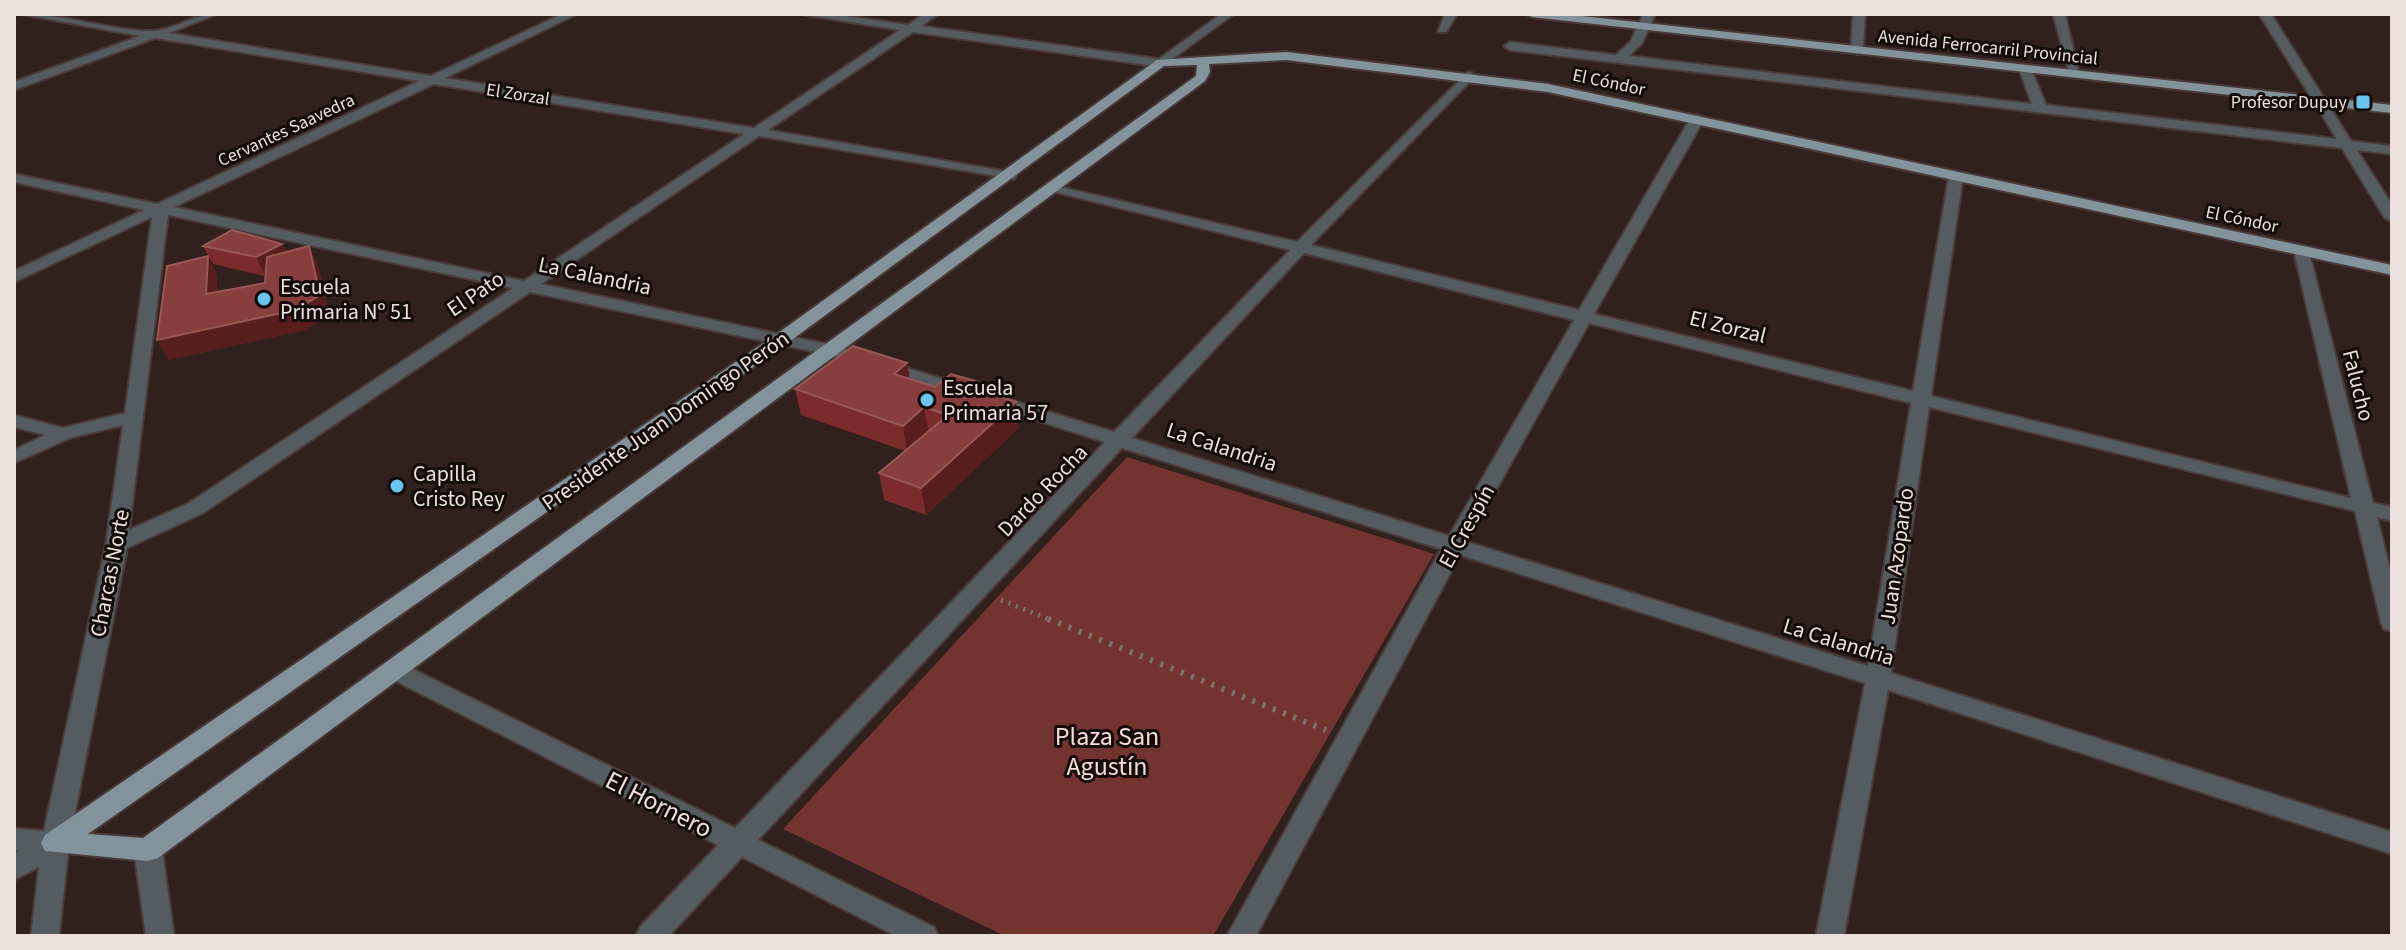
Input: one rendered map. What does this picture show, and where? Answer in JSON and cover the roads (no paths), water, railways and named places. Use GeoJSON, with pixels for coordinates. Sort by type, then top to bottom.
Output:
{"type":"FeatureCollection","features":[{"type":"Feature","properties":{"kind":"main road","name":"Avenida Ferrocarril Provincial"},"geometry":{"type":"LineString","coordinates":[[1532,14],[2392,109]]}},
{"type":"Feature","properties":{"kind":"main road","name":"El Cóndor"},"geometry":{"type":"LineString","coordinates":[[1161,63],[1286,56],[1468,76],[1597,97],[2392,270]]}},
{"type":"Feature","properties":{"kind":"main road","name":"Presidente Juan Domingo Perón"},"geometry":{"type":"LineString","coordinates":[[148,850],[1201,78],[1203,62]]}},
{"type":"Feature","properties":{"kind":"main road","name":"Presidente Juan Domingo Perón"},"geometry":{"type":"LineString","coordinates":[[55,843],[780,340],[1161,63]]}},
{"type":"Feature","properties":{"kind":"main road"},"geometry":{"type":"LineString","coordinates":[[55,843],[148,850]]}},
{"type":"Feature","properties":{"kind":"street","name":"El Zorzal"},"geometry":{"type":"LineString","coordinates":[[27,14],[1009,176]]}},
{"type":"Feature","properties":{"kind":"street"},"geometry":{"type":"LineString","coordinates":[[14,86],[211,14]]}},
{"type":"Feature","properties":{"kind":"street","name":"Cervantes Saavedra"},"geometry":{"type":"LineString","coordinates":[[14,277],[571,14]]}},
{"type":"Feature","properties":{"kind":"street","name":"El Cóndor"},"geometry":{"type":"LineString","coordinates":[[806,14],[1161,63]]}},
{"type":"Feature","properties":{"kind":"street","name":"El Pato"},"geometry":{"type":"LineString","coordinates":[[117,544],[196,508],[932,14]]}},
{"type":"Feature","properties":{"kind":"street","name":"Presidente Juan Domingo Perón"},"geometry":{"type":"LineString","coordinates":[[1161,63],[1228,14]]}},
{"type":"Feature","properties":{"kind":"street"},"geometry":{"type":"LineString","coordinates":[[1442,30],[1451,14]]}},
{"type":"Feature","properties":{"kind":"street"},"geometry":{"type":"LineString","coordinates":[[1620,58],[1636,43],[1649,14]]}},
{"type":"Feature","properties":{"kind":"street"},"geometry":{"type":"LineString","coordinates":[[1857,50],[1859,14]]}},
{"type":"Feature","properties":{"kind":"street"},"geometry":{"type":"LineString","coordinates":[[2059,14],[2076,75]]}},
{"type":"Feature","properties":{"kind":"street"},"geometry":{"type":"LineString","coordinates":[[2265,14],[2392,217]]}},
{"type":"Feature","properties":{"kind":"street"},"geometry":{"type":"LineString","coordinates":[[1510,46],[2392,150]]}},
{"type":"Feature","properties":{"kind":"street"},"geometry":{"type":"LineString","coordinates":[[2025,69],[2040,107]]}},
{"type":"Feature","properties":{"kind":"street","name":"Dardo Rocha"},"geometry":{"type":"LineString","coordinates":[[650,936],[1123,439],[1300,248],[1468,76]]}},
{"type":"Feature","properties":{"kind":"street","name":"El Crespín"},"geometry":{"type":"LineString","coordinates":[[1241,936],[1454,545],[1697,119]]}},
{"type":"Feature","properties":{"kind":"street","name":"Juan Azopardo"},"geometry":{"type":"LineString","coordinates":[[1830,936],[1878,678],[1956,176]]}},
{"type":"Feature","properties":{"kind":"street","name":"La Calandria"},"geometry":{"type":"LineString","coordinates":[[14,178],[830,350],[1123,439],[2392,843]]}},
{"type":"Feature","properties":{"kind":"street","name":"El Zorzal"},"geometry":{"type":"LineString","coordinates":[[1052,187],[2392,514]]}},
{"type":"Feature","properties":{"kind":"street","name":"Charcas Norte"},"geometry":{"type":"LineString","coordinates":[[45,936],[55,843],[117,544],[161,209]]}},
{"type":"Feature","properties":{"kind":"street","name":"Falucho"},"geometry":{"type":"LineString","coordinates":[[2302,251],[2392,623]]}},
{"type":"Feature","properties":{"kind":"street"},"geometry":{"type":"LineString","coordinates":[[14,457],[63,434],[136,416]]}},
{"type":"Feature","properties":{"kind":"street"},"geometry":{"type":"LineString","coordinates":[[14,421],[63,434]]}},
{"type":"Feature","properties":{"kind":"street","name":"El Hornero"},"geometry":{"type":"LineString","coordinates":[[394,670],[924,936]]}},
{"type":"Feature","properties":{"kind":"street"},"geometry":{"type":"LineString","coordinates":[[14,839],[55,843]]}},
{"type":"Feature","properties":{"kind":"street","name":"Presidente Juan Domingo Perón"},"geometry":{"type":"LineString","coordinates":[[14,868],[55,843]]}},
{"type":"Feature","properties":{"kind":"street"},"geometry":{"type":"LineString","coordinates":[[148,850],[160,936]]}},
{"type":"Feature","properties":{"kind":"place","name":"Profesor Dupuy"},"geometry":{"type":"Point","coordinates":[2363,102]}},
{"type":"Feature","properties":{"kind":"place","name":"Escuela Primaria Nº 51"},"geometry":{"type":"Point","coordinates":[264,299]}},
{"type":"Feature","properties":{"kind":"place","name":"Escuela Primaria 57"},"geometry":{"type":"Point","coordinates":[927,400]}},
{"type":"Feature","properties":{"kind":"place","name":"Capilla Cristo Rey"},"geometry":{"type":"Point","coordinates":[397,486]}},
{"type":"Feature","properties":{"kind":"park label","name":"Plaza San Agustín"},"geometry":{"type":"Point","coordinates":[1107,751]}}]}
